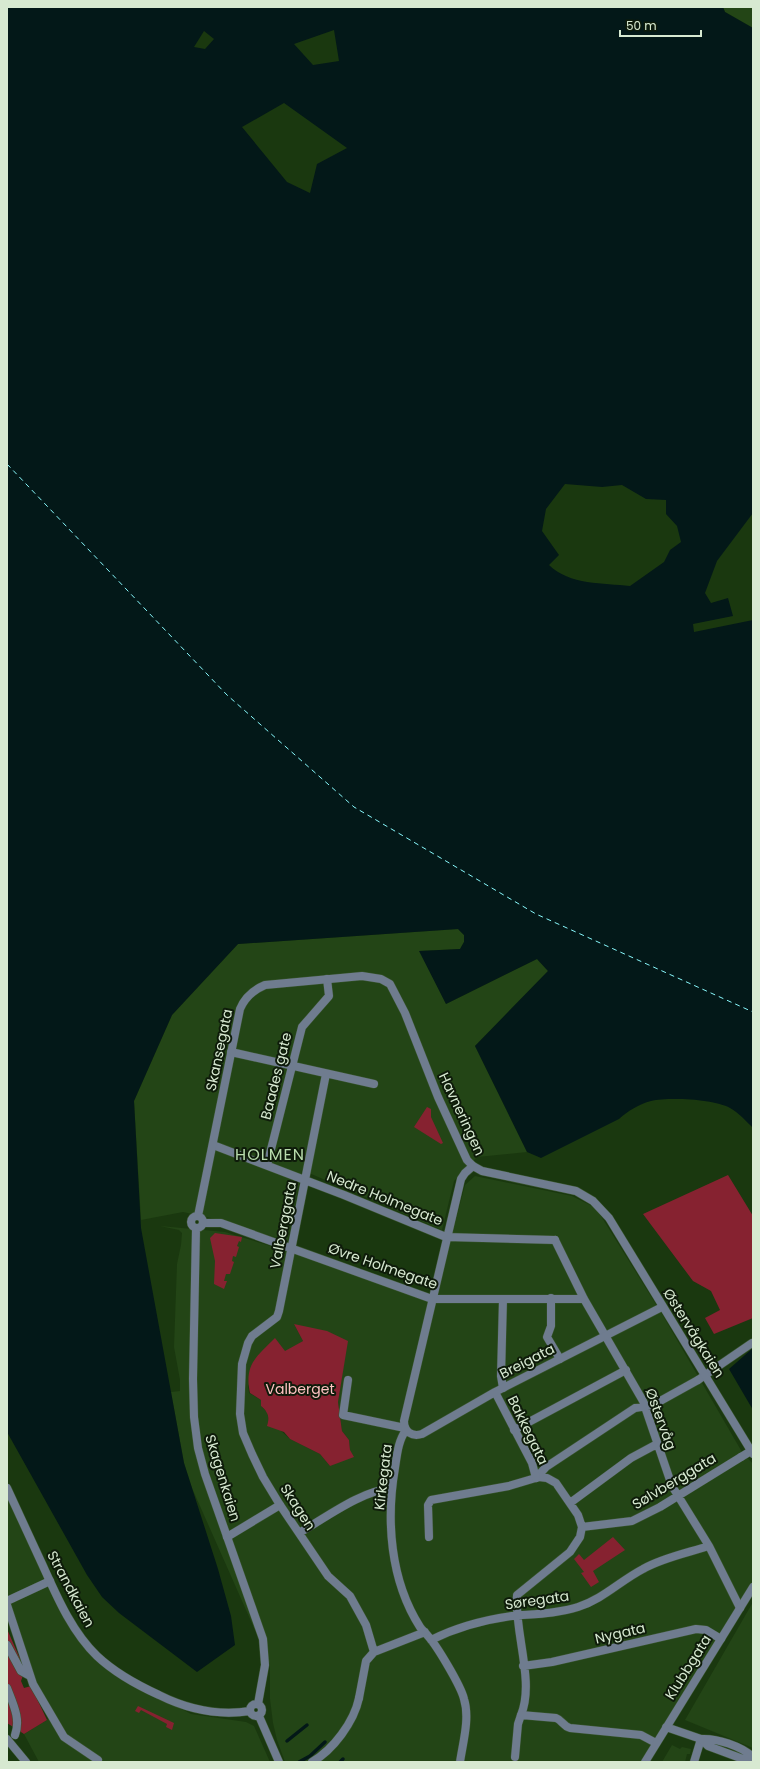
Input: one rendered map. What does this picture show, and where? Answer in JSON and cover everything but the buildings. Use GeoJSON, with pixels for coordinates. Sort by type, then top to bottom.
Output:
{"type":"FeatureCollection","features":[{"type":"Feature","properties":{"kind":"street","name":"Skansegata"},"geometry":{"type":"LineString","coordinates":[[198,1216],[240,1009],[245,999],[254,991],[266,985],[362,976],[374,978]]}},
{"type":"Feature","properties":{"kind":"street","name":"Havneringen"},"geometry":{"type":"LineString","coordinates":[[374,978],[381,980],[392,987],[405,1013],[464,1154],[473,1166],[482,1171],[506,1177],[576,1191],[601,1208],[616,1228]]}},
{"type":"Feature","properties":{"kind":"street","name":"Baades gate"},"geometry":{"type":"LineString","coordinates":[[267,1165],[302,1027],[329,996],[327,979]]}},
{"type":"Feature","properties":{"kind":"street"},"geometry":{"type":"LineString","coordinates":[[231,1052],[374,1084]]}},
{"type":"Feature","properties":{"kind":"street","name":"Valberggata"},"geometry":{"type":"LineString","coordinates":[[279,1311],[326,1074]]}},
{"type":"Feature","properties":{"kind":"street","name":"Nedre Holmegate"},"geometry":{"type":"LineString","coordinates":[[213,1145],[305,1180],[446,1237],[555,1240]]}},
{"type":"Feature","properties":{"kind":"street","name":"Kirkegata"},"geometry":{"type":"LineString","coordinates":[[460,1762],[466,1714],[465,1701],[460,1688],[414,1615],[397,1570],[392,1536],[392,1489],[398,1449],[405,1429],[404,1420],[446,1237],[461,1179],[473,1166]]}},
{"type":"Feature","properties":{"kind":"street"},"geometry":{"type":"LineString","coordinates":[[198,1216],[202,1218],[203,1223],[201,1227],[196,1229],[190,1222],[192,1217],[198,1216]]}},
{"type":"Feature","properties":{"kind":"street","name":"Øvre Holmegate"},"geometry":{"type":"LineString","coordinates":[[203,1223],[221,1223],[432,1299],[584,1299]]}},
{"type":"Feature","properties":{"kind":"street","name":"Østervågkaien"},"geometry":{"type":"LineString","coordinates":[[616,1228],[662,1307],[706,1375],[752,1453]]}},
{"type":"Feature","properties":{"kind":"street","name":"Skagenkaien"},"geometry":{"type":"LineString","coordinates":[[196,1229],[193,1359],[194,1417],[198,1448],[205,1474],[263,1639],[265,1666],[258,1704]]}},
{"type":"Feature","properties":{"kind":"street","name":"Østervåg"},"geometry":{"type":"LineString","coordinates":[[555,1240],[584,1299],[626,1370],[645,1406],[667,1473],[678,1496],[709,1546],[740,1608]]}},
{"type":"Feature","properties":{"kind":"street"},"geometry":{"type":"LineString","coordinates":[[551,1298],[551,1326],[547,1337],[560,1359]]}},
{"type":"Feature","properties":{"kind":"street","name":"Bakkegata"},"geometry":{"type":"LineString","coordinates":[[503,1299],[501,1376],[503,1388]]}},
{"type":"Feature","properties":{"kind":"street","name":"Breigata"},"geometry":{"type":"LineString","coordinates":[[405,1429],[412,1435],[422,1434],[495,1392],[662,1307]]}},
{"type":"Feature","properties":{"kind":"street","name":"Skagen"},"geometry":{"type":"LineString","coordinates":[[279,1311],[276,1317],[252,1336],[248,1343],[242,1364],[240,1414],[243,1433],[263,1477],[299,1534],[328,1576],[350,1596],[366,1626],[374,1652]]}},
{"type":"Feature","properties":{"kind":"street"},"geometry":{"type":"LineString","coordinates":[[429,1537],[428,1505],[431,1500],[509,1486],[536,1478],[546,1467],[635,1408],[653,1405],[698,1380],[752,1344]]}},
{"type":"Feature","properties":{"kind":"street"},"geometry":{"type":"LineString","coordinates":[[514,1430],[626,1370]]}},
{"type":"Feature","properties":{"kind":"street"},"geometry":{"type":"LineString","coordinates":[[348,1380],[343,1414],[405,1429]]}},
{"type":"Feature","properties":{"kind":"street","name":"Bakkegata"},"geometry":{"type":"LineString","coordinates":[[495,1392],[532,1463],[536,1478],[545,1477],[552,1480],[578,1515],[582,1527]]}},
{"type":"Feature","properties":{"kind":"street"},"geometry":{"type":"LineString","coordinates":[[570,1503],[631,1458],[657,1444]]}},
{"type":"Feature","properties":{"kind":"street","name":"Sølvberggata"},"geometry":{"type":"LineString","coordinates":[[582,1527],[632,1521],[678,1496],[741,1457],[752,1453]]}},
{"type":"Feature","properties":{"kind":"street","name":"Strandkaien"},"geometry":{"type":"LineString","coordinates":[[7,1488],[72,1624],[86,1643],[104,1662],[124,1677],[164,1698],[186,1706],[219,1712],[250,1711]]}},
{"type":"Feature","properties":{"kind":"street"},"geometry":{"type":"LineString","coordinates":[[299,1534],[362,1496],[373,1492],[392,1489]]}},
{"type":"Feature","properties":{"kind":"street"},"geometry":{"type":"LineString","coordinates":[[227,1537],[280,1505]]}},
{"type":"Feature","properties":{"kind":"street"},"geometry":{"type":"LineString","coordinates":[[515,1759],[518,1724],[525,1704],[518,1594],[528,1588],[547,1570],[572,1550],[579,1539],[582,1527]]}},
{"type":"Feature","properties":{"kind":"street","name":"Søregata"},"geometry":{"type":"LineString","coordinates":[[431,1640],[453,1630],[478,1622],[519,1616],[541,1615],[585,1605],[604,1595],[643,1568],[672,1557],[709,1546]]}},
{"type":"Feature","properties":{"kind":"street"},"geometry":{"type":"LineString","coordinates":[[7,1601],[50,1580]]}},
{"type":"Feature","properties":{"kind":"street","name":"Klubbgata"},"geometry":{"type":"LineString","coordinates":[[645,1762],[753,1587]]}},
{"type":"Feature","properties":{"kind":"street"},"geometry":{"type":"LineString","coordinates":[[7,1605],[30,1676],[64,1737],[98,1760]]}},
{"type":"Feature","properties":{"kind":"street","name":"Nygata"},"geometry":{"type":"LineString","coordinates":[[523,1666],[574,1657],[696,1629],[706,1630],[721,1639]]}},
{"type":"Feature","properties":{"kind":"street"},"geometry":{"type":"LineString","coordinates":[[312,1762],[334,1745],[354,1712],[359,1698],[366,1661],[374,1652],[425,1632]]}},
{"type":"Feature","properties":{"kind":"street"},"geometry":{"type":"LineString","coordinates":[[7,1645],[21,1672],[30,1676]]}},
{"type":"Feature","properties":{"kind":"street"},"geometry":{"type":"LineString","coordinates":[[7,1688],[18,1720],[18,1727],[11,1737],[26,1762]]}},
{"type":"Feature","properties":{"kind":"street"},"geometry":{"type":"LineString","coordinates":[[258,1716],[263,1710],[258,1704],[252,1705],[250,1711],[254,1716],[258,1716],[279,1762]]}},
{"type":"Feature","properties":{"kind":"street"},"geometry":{"type":"LineString","coordinates":[[521,1715],[556,1718],[560,1720],[564,1726],[570,1728],[641,1735],[656,1743]]}},
{"type":"Feature","properties":{"kind":"street"},"geometry":{"type":"LineString","coordinates":[[666,1727],[701,1739],[708,1746],[743,1759],[753,1758]]}},
{"type":"Feature","properties":{"kind":"street"},"geometry":{"type":"LineString","coordinates":[[694,1762],[701,1739]]}},
{"type":"Feature","properties":{"kind":"shaded area"},"geometry":{"type":"Polygon","coordinates":[[[7,7],[723,7],[725,12],[753,28],[753,513],[717,561],[705,593],[711,603],[728,598],[733,616],[693,624],[694,632],[753,620],[753,1128],[736,1112],[723,1105],[680,1099],[651,1101],[638,1106],[619,1119],[541,1158],[527,1152],[475,1046],[548,971],[537,959],[446,1004],[419,951],[460,949],[464,942],[464,935],[458,929],[238,944],[172,1015],[134,1101],[141,1228],[184,1463],[218,1569],[231,1616],[235,1645],[197,1672],[119,1613],[102,1597],[87,1575],[7,1432],[7,7]],[[334,30],[294,44],[313,65],[339,61],[334,30]],[[204,31],[194,47],[205,49],[214,39],[204,31]],[[284,103],[242,127],[287,182],[310,193],[317,164],[347,148],[284,103]],[[565,484],[546,509],[542,531],[559,555],[549,565],[557,572],[577,580],[630,586],[664,562],[670,550],[681,542],[677,526],[666,514],[666,500],[646,499],[622,485],[602,487],[565,484]]]}},
{"type":"Feature","properties":{"kind":"shaded area"},"geometry":{"type":"Polygon","coordinates":[[[723,7],[753,7],[753,28],[725,12],[723,7]]]}},
{"type":"Feature","properties":{"kind":"shaded area"},"geometry":{"type":"Polygon","coordinates":[[[458,929],[464,935],[464,942],[460,949],[420,951],[446,1004],[537,959],[548,971],[475,1046],[527,1152],[477,1157],[454,1181],[442,1230],[302,1170],[288,1241],[220,1220],[183,1212],[141,1220],[134,1101],[172,1015],[238,944],[458,929]]]}},
{"type":"Feature","properties":{"kind":"shaded area"},"geometry":{"type":"Polygon","coordinates":[[[475,1176],[572,1196],[596,1208],[662,1314],[742,1452],[753,1464],[753,1587],[645,1762],[285,1762],[273,1723],[270,1699],[270,1664],[192,1488],[184,1463],[171,1392],[180,1391],[180,1380],[174,1347],[177,1264],[182,1233],[179,1230],[160,1226],[225,1232],[300,1255],[434,1304],[465,1185],[475,1176]],[[294,1324],[303,1341],[285,1352],[275,1339],[248,1386],[249,1393],[261,1400],[261,1406],[267,1412],[269,1420],[290,1439],[320,1454],[330,1466],[350,1450],[349,1440],[342,1431],[338,1402],[347,1341],[294,1324]]]}},
{"type":"Feature","properties":{"kind":"shaded area"},"geometry":{"type":"Polygon","coordinates":[[[753,1348],[753,1410],[729,1369],[753,1348]]]}},
{"type":"Feature","properties":{"kind":"shaded area"},"geometry":{"type":"Polygon","coordinates":[[[7,1488],[44,1568],[85,1643],[133,1683],[191,1714],[246,1722],[254,1726],[270,1762],[39,1762],[24,1734],[47,1720],[51,1714],[37,1690],[7,1605],[7,1488]]]}},
{"type":"Feature","properties":{"kind":"shaded area"},"geometry":{"type":"Polygon","coordinates":[[[753,1602],[753,1748],[685,1720],[753,1602]]]}},
{"type":"Feature","properties":{"kind":"shaded area"},"geometry":{"type":"Polygon","coordinates":[[[672,1745],[680,1749],[682,1747],[691,1749],[690,1754],[687,1754],[685,1762],[662,1762],[672,1745]]]}},
{"type":"Feature","properties":{"kind":"green space"},"geometry":{"type":"Polygon","coordinates":[[[427,1107],[431,1109],[431,1117],[443,1143],[441,1144],[414,1127],[427,1107]]]}},
{"type":"Feature","properties":{"kind":"green space"},"geometry":{"type":"Polygon","coordinates":[[[728,1175],[753,1216],[753,1318],[714,1334],[705,1318],[720,1310],[711,1291],[693,1281],[643,1214],[728,1175]]]}},
{"type":"Feature","properties":{"kind":"green space"},"geometry":{"type":"Polygon","coordinates":[[[215,1233],[242,1237],[241,1242],[239,1241],[237,1246],[239,1247],[236,1257],[233,1256],[232,1261],[234,1262],[230,1274],[226,1274],[224,1281],[227,1281],[224,1289],[214,1284],[215,1261],[210,1238],[215,1233]]]}},
{"type":"Feature","properties":{"kind":"green space","name":"Valberget"},"geometry":{"type":"Polygon","coordinates":[[[294,1324],[327,1331],[348,1341],[338,1402],[342,1431],[349,1440],[350,1450],[354,1457],[330,1466],[320,1454],[290,1439],[284,1432],[267,1426],[268,1415],[261,1406],[261,1400],[250,1393],[250,1368],[257,1356],[275,1338],[285,1351],[303,1341],[294,1324]]]}},
{"type":"Feature","properties":{"kind":"green space"},"geometry":{"type":"Polygon","coordinates":[[[613,1537],[625,1550],[593,1571],[599,1582],[591,1587],[581,1573],[584,1572],[574,1559],[579,1554],[584,1560],[613,1537]]]}},
{"type":"Feature","properties":{"kind":"green space"},"geometry":{"type":"Polygon","coordinates":[[[7,1629],[25,1670],[21,1681],[24,1688],[31,1686],[47,1720],[24,1734],[7,1723],[7,1629]]]}},
{"type":"Feature","properties":{"kind":"green space"},"geometry":{"type":"Polygon","coordinates":[[[138,1706],[174,1723],[172,1730],[166,1727],[167,1724],[141,1710],[139,1713],[135,1711],[138,1706]]]}},
{"type":"Feature","properties":{"kind":"waterway"},"geometry":{"type":"LineString","coordinates":[[287,1741],[307,1725]]}},
{"type":"Feature","properties":{"kind":"waterway"},"geometry":{"type":"LineString","coordinates":[[299,1762],[310,1756],[325,1742]]}},
{"type":"Feature","properties":{"kind":"waterway"},"geometry":{"type":"LineString","coordinates":[[340,1762],[343,1759]]}},
{"type":"Feature","properties":{"kind":"ferry route"},"geometry":{"type":"LineString","coordinates":[[7,464],[227,695],[354,807],[536,914],[753,1012]]}},
{"type":"Feature","properties":{"kind":"district","name":"HOLMEN"},"geometry":{"type":"Point","coordinates":[270,1154]}}]}
